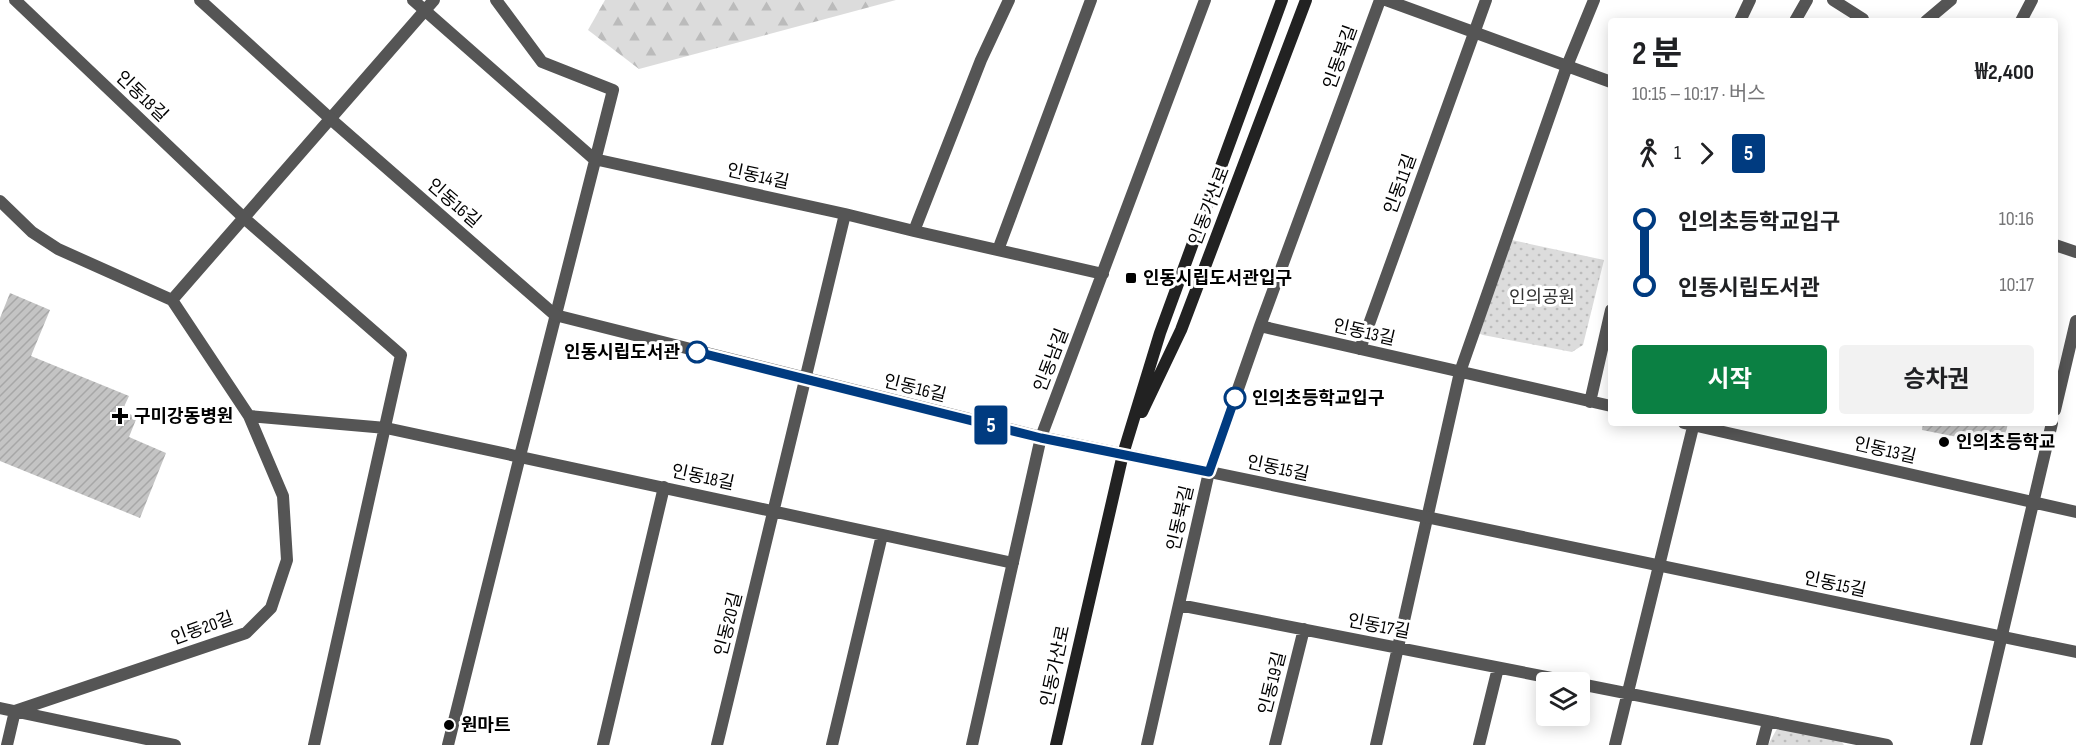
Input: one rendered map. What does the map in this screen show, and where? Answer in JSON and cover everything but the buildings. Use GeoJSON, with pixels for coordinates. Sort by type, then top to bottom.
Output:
{"type":"FeatureCollection","features":[{"type":"Feature","properties":{"kind":"main road","name":"인동가산로"},"geometry":{"type":"LineString","coordinates":[[1056,745],[1123,454],[1160,333],[1282,0]]}},
{"type":"Feature","properties":{"kind":"main road","name":"인동가산로"},"geometry":{"type":"LineString","coordinates":[[1123,454],[1180,330],[1306,0]]}},
{"type":"Feature","properties":{"kind":"street","name":"인동18길"},"geometry":{"type":"LineString","coordinates":[[15,0],[244,218],[400,355],[386,428]]}},
{"type":"Feature","properties":{"kind":"street","name":"인동16길"},"geometry":{"type":"LineString","coordinates":[[200,0],[555,315],[1041,438],[1123,454]]}},
{"type":"Feature","properties":{"kind":"street","name":"인동14길"},"geometry":{"type":"LineString","coordinates":[[413,0],[594,159],[1103,274]]}},
{"type":"Feature","properties":{"kind":"street"},"geometry":{"type":"LineString","coordinates":[[172,300],[434,0]]}},
{"type":"Feature","properties":{"kind":"street"},"geometry":{"type":"LineString","coordinates":[[448,745],[613,90],[542,62],[496,0]]}},
{"type":"Feature","properties":{"kind":"street"},"geometry":{"type":"LineString","coordinates":[[914,231],[981,60],[1009,0]]}},
{"type":"Feature","properties":{"kind":"street"},"geometry":{"type":"LineString","coordinates":[[998,250],[1091,0]]}},
{"type":"Feature","properties":{"kind":"street","name":"인동남길"},"geometry":{"type":"LineString","coordinates":[[972,745],[1041,438],[1205,0]]}},
{"type":"Feature","properties":{"kind":"street","name":"인동북길"},"geometry":{"type":"LineString","coordinates":[[1147,745],[1209,472],[1380,0]]}},
{"type":"Feature","properties":{"kind":"street"},"geometry":{"type":"LineString","coordinates":[[1386,0],[1608,81]]}},
{"type":"Feature","properties":{"kind":"street","name":"인동11길"},"geometry":{"type":"LineString","coordinates":[[1360,349],[1486,0]]}},
{"type":"Feature","properties":{"kind":"street"},"geometry":{"type":"LineString","coordinates":[[1376,745],[1460,372],[1567,66],[1594,0]]}},
{"type":"Feature","properties":{"kind":"street"},"geometry":{"type":"LineString","coordinates":[[1741,18],[1750,0]]}},
{"type":"Feature","properties":{"kind":"street"},"geometry":{"type":"LineString","coordinates":[[1797,18],[1807,0]]}},
{"type":"Feature","properties":{"kind":"street"},"geometry":{"type":"LineString","coordinates":[[1833,0],[1859,18]]}},
{"type":"Feature","properties":{"kind":"street"},"geometry":{"type":"LineString","coordinates":[[1930,18],[1951,0]]}},
{"type":"Feature","properties":{"kind":"street"},"geometry":{"type":"LineString","coordinates":[[2023,18],[2032,0]]}},
{"type":"Feature","properties":{"kind":"street"},"geometry":{"type":"LineString","coordinates":[[0,201],[32,232],[58,249],[172,300],[249,416]]}},
{"type":"Feature","properties":{"kind":"street"},"geometry":{"type":"LineString","coordinates":[[773,511],[845,214]]}},
{"type":"Feature","properties":{"kind":"street"},"geometry":{"type":"LineString","coordinates":[[2058,246],[2076,252]]}},
{"type":"Feature","properties":{"kind":"street"},"geometry":{"type":"LineString","coordinates":[[2058,397],[2076,321]]}},
{"type":"Feature","properties":{"kind":"street"},"geometry":{"type":"LineString","coordinates":[[1590,402],[1608,323]]}},
{"type":"Feature","properties":{"kind":"street","name":"인동13길"},"geometry":{"type":"LineString","coordinates":[[1260,326],[1608,405]]}},
{"type":"Feature","properties":{"kind":"street","name":"인동18길"},"geometry":{"type":"LineString","coordinates":[[249,416],[386,428],[1013,563]]}},
{"type":"Feature","properties":{"kind":"street","name":"인동20길"},"geometry":{"type":"LineString","coordinates":[[15,711],[246,633],[271,608],[286,560],[283,496],[249,416]]}},
{"type":"Feature","properties":{"kind":"street","name":"인동13길"},"geometry":{"type":"LineString","coordinates":[[1660,566],[1691,426]]}},
{"type":"Feature","properties":{"kind":"street","name":"인동13길"},"geometry":{"type":"LineString","coordinates":[[1700,426],[2076,512]]}},
{"type":"Feature","properties":{"kind":"street"},"geometry":{"type":"LineString","coordinates":[[1976,745],[2051,426]]}},
{"type":"Feature","properties":{"kind":"street"},"geometry":{"type":"LineString","coordinates":[[314,745],[386,428]]}},
{"type":"Feature","properties":{"kind":"street","name":"인동15길"},"geometry":{"type":"LineString","coordinates":[[1123,454],[2076,652]]}},
{"type":"Feature","properties":{"kind":"street"},"geometry":{"type":"LineString","coordinates":[[603,745],[664,487]]}},
{"type":"Feature","properties":{"kind":"street","name":"인동20길"},"geometry":{"type":"LineString","coordinates":[[717,745],[773,511]]}},
{"type":"Feature","properties":{"kind":"street"},"geometry":{"type":"LineString","coordinates":[[832,745],[882,535]]}},
{"type":"Feature","properties":{"kind":"street"},"geometry":{"type":"LineString","coordinates":[[1615,745],[1660,566]]}},
{"type":"Feature","properties":{"kind":"street","name":"인동17길"},"geometry":{"type":"LineString","coordinates":[[1179,604],[1536,675]]}},
{"type":"Feature","properties":{"kind":"street","name":"인동19길"},"geometry":{"type":"LineString","coordinates":[[1275,745],[1304,630]]}},
{"type":"Feature","properties":{"kind":"street"},"geometry":{"type":"LineString","coordinates":[[1479,745],[1498,668]]}},
{"type":"Feature","properties":{"kind":"street"},"geometry":{"type":"LineString","coordinates":[[1590,686],[1862,743],[1887,745]]}},
{"type":"Feature","properties":{"kind":"street","name":"인동20길"},"geometry":{"type":"LineString","coordinates":[[0,708],[175,745]]}},
{"type":"Feature","properties":{"kind":"street"},"geometry":{"type":"LineString","coordinates":[[7,745],[15,711]]}},
{"type":"Feature","properties":{"kind":"street"},"geometry":{"type":"LineString","coordinates":[[1762,745],[1768,722]]}},
{"type":"Feature","properties":{"kind":"green space"},"geometry":{"type":"Polygon","coordinates":[[[605,0],[896,0],[639,69],[588,30],[605,0]]]}},
{"type":"Feature","properties":{"kind":"green space","name":"인의공원"},"geometry":{"type":"Polygon","coordinates":[[[1507,239],[1604,260],[1583,345],[1572,352],[1483,335],[1473,331],[1507,239]]]}},
{"type":"Feature","properties":{"kind":"green space"},"geometry":{"type":"Polygon","coordinates":[[[1778,727],[1840,740],[1844,745],[1768,745],[1778,727]]]}},
{"type":"Feature","properties":{"kind":"bus line","name":"5"},"geometry":{"type":"LineString","coordinates":[[697,352],[1041,438],[1209,472],[1235,398]]}},
{"type":"Feature","properties":{"kind":"place","name":"인동시립도서관입구"},"geometry":{"type":"Point","coordinates":[1131,278]}},
{"type":"Feature","properties":{"kind":"place","name":"인동시립도서관"},"geometry":{"type":"Point","coordinates":[697,352]}},
{"type":"Feature","properties":{"kind":"place","name":"인의초등학교입구"},"geometry":{"type":"Point","coordinates":[1235,398]}},
{"type":"Feature","properties":{"kind":"place","name":"구미강동병원"},"geometry":{"type":"Point","coordinates":[120,416]}},
{"type":"Feature","properties":{"kind":"place","name":"인의초등학교"},"geometry":{"type":"Point","coordinates":[1944,442]}},
{"type":"Feature","properties":{"kind":"place","name":"원마트"},"geometry":{"type":"Point","coordinates":[449,725]}}]}
